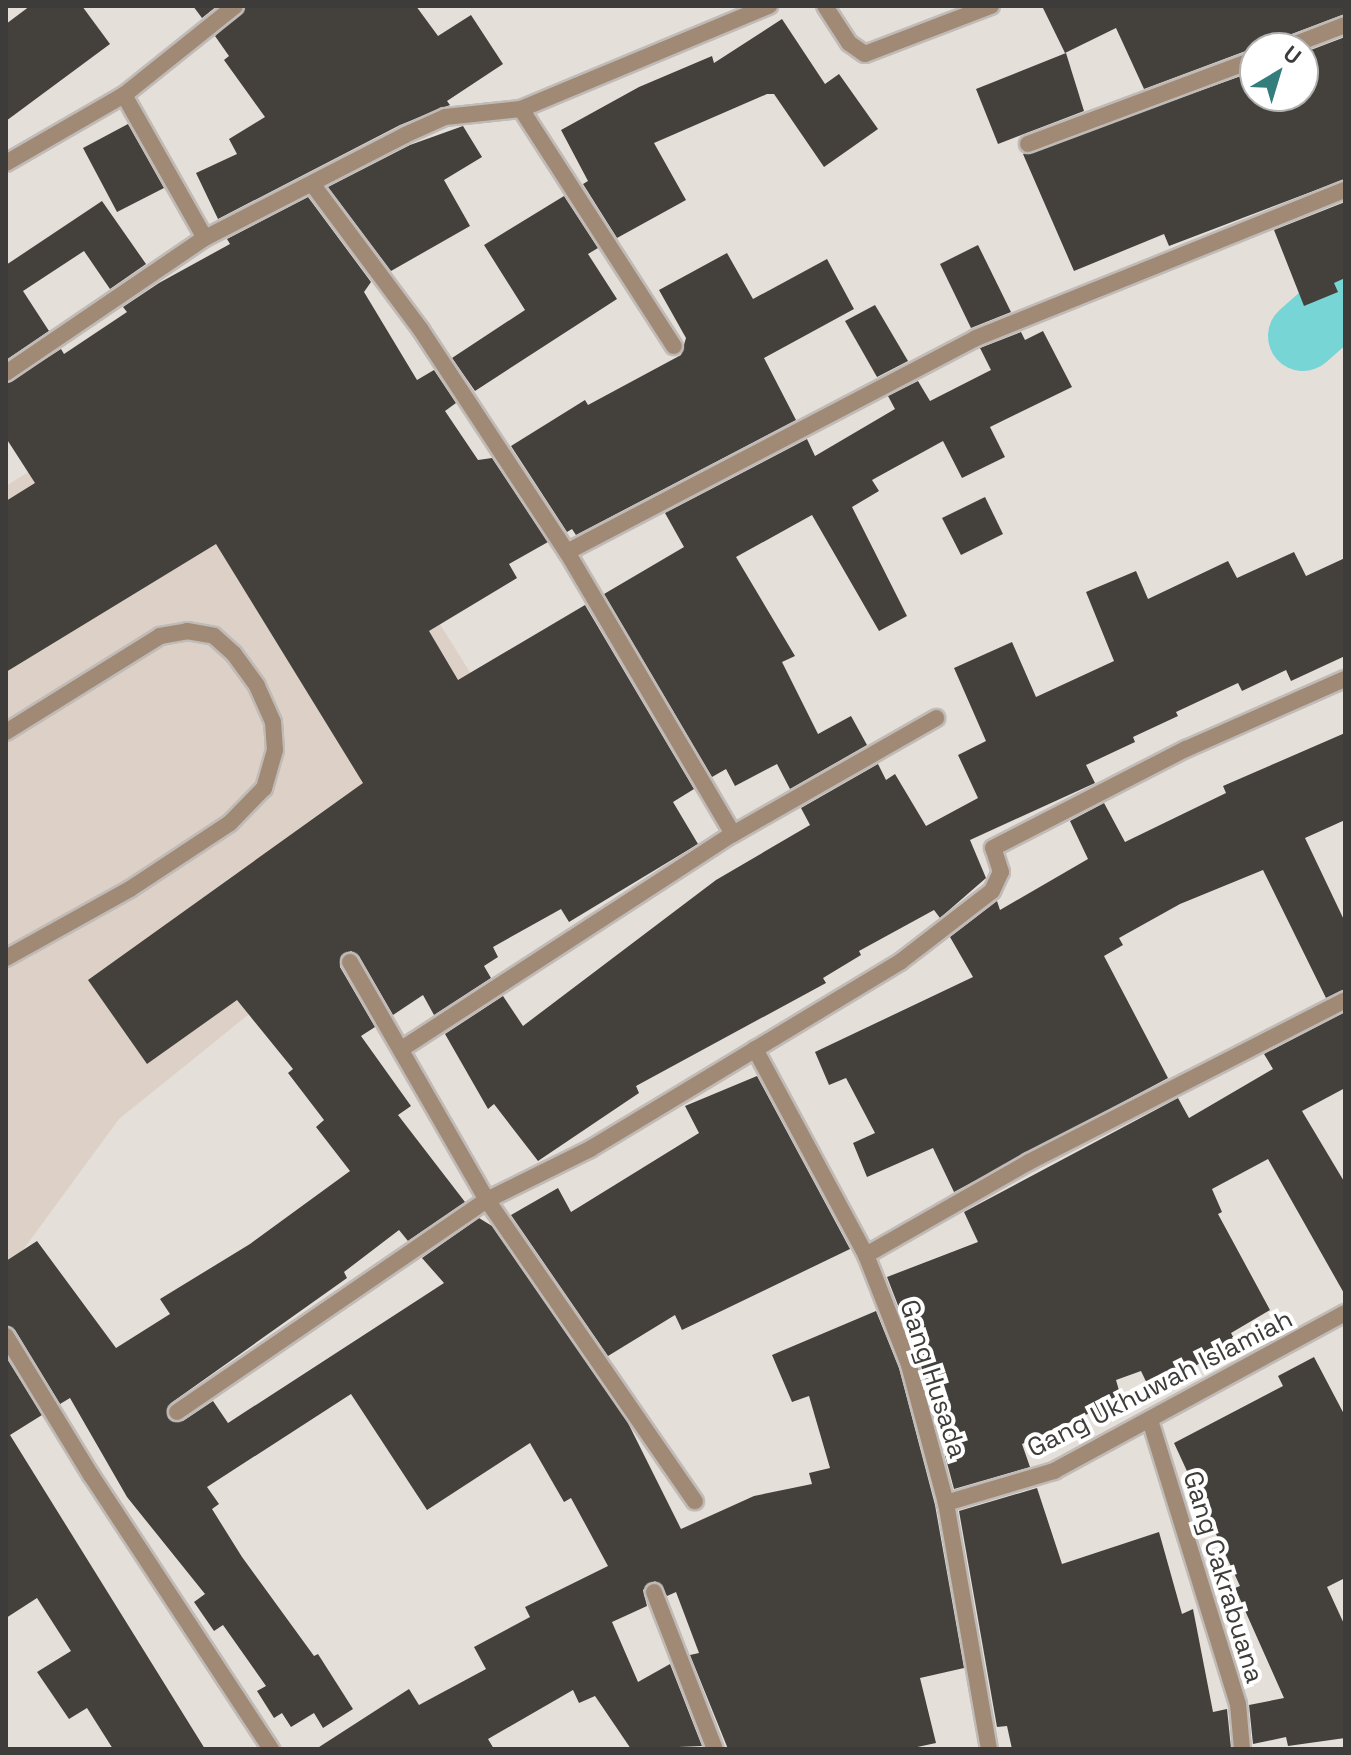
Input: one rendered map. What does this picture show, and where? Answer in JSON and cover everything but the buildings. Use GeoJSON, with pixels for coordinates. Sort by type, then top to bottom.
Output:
{"type":"FeatureCollection","features":[{"type":"Feature","properties":{"kind":"street"},"geometry":{"type":"LineString","coordinates":[[6,163],[124,95],[235,6]]}},
{"type":"Feature","properties":{"kind":"street"},"geometry":{"type":"LineString","coordinates":[[6,373],[205,238],[445,117],[521,109],[769,6]]}},
{"type":"Feature","properties":{"kind":"street"},"geometry":{"type":"LineString","coordinates":[[825,6],[849,43],[865,54],[991,6]]}},
{"type":"Feature","properties":{"kind":"street"},"geometry":{"type":"LineString","coordinates":[[1319,35],[1345,25]]}},
{"type":"Feature","properties":{"kind":"street"},"geometry":{"type":"LineString","coordinates":[[1028,144],[1239,65]]}},
{"type":"Feature","properties":{"kind":"street"},"geometry":{"type":"LineString","coordinates":[[124,95],[205,238]]}},
{"type":"Feature","properties":{"kind":"street"},"geometry":{"type":"LineString","coordinates":[[521,109],[674,346]]}},
{"type":"Feature","properties":{"kind":"street"},"geometry":{"type":"LineString","coordinates":[[313,185],[421,330],[567,552],[733,834]]}},
{"type":"Feature","properties":{"kind":"street"},"geometry":{"type":"LineString","coordinates":[[567,552],[976,338],[1345,190]]}},
{"type":"Feature","properties":{"kind":"street"},"geometry":{"type":"LineString","coordinates":[[6,732],[160,636],[187,631],[214,636],[234,654],[257,686],[273,722],[275,750],[264,788],[230,823],[130,889],[6,958]]}},
{"type":"Feature","properties":{"kind":"street"},"geometry":{"type":"LineString","coordinates":[[177,1412],[487,1200],[590,1149],[900,962],[982,901],[1001,872],[993,848],[1186,749],[1345,679]]}},
{"type":"Feature","properties":{"kind":"street"},"geometry":{"type":"LineString","coordinates":[[403,1048],[733,834],[936,718]]}},
{"type":"Feature","properties":{"kind":"street"},"geometry":{"type":"LineString","coordinates":[[350,962],[403,1048],[487,1200],[695,1501]]}},
{"type":"Feature","properties":{"kind":"street"},"geometry":{"type":"LineString","coordinates":[[866,1255],[1029,1162],[1345,1000]]}},
{"type":"Feature","properties":{"kind":"street","name":"Gang Husada"},"geometry":{"type":"LineString","coordinates":[[755,1049],[866,1255],[909,1365],[946,1503],[989,1749]]}},
{"type":"Feature","properties":{"kind":"street","name":"Gang Ukhuwah Islamiah"},"geometry":{"type":"LineString","coordinates":[[946,1503],[1054,1471],[1345,1313]]}},
{"type":"Feature","properties":{"kind":"street"},"geometry":{"type":"LineString","coordinates":[[6,1336],[91,1475],[271,1749]]}},
{"type":"Feature","properties":{"kind":"street","name":"Gang Cakrabuana"},"geometry":{"type":"LineString","coordinates":[[1150,1420],[1238,1704],[1242,1749]]}},
{"type":"Feature","properties":{"kind":"street"},"geometry":{"type":"LineString","coordinates":[[654,1592],[715,1749]]}},
{"type":"Feature","properties":{"kind":"shaded area"},"geometry":{"type":"Polygon","coordinates":[[[255,329],[505,728],[444,857],[119,1119],[6,1273],[6,486],[255,329]]]}},
{"type":"Feature","properties":{"kind":"waterway"},"geometry":{"type":"LineString","coordinates":[[1303,336],[1345,299]]}}]}
